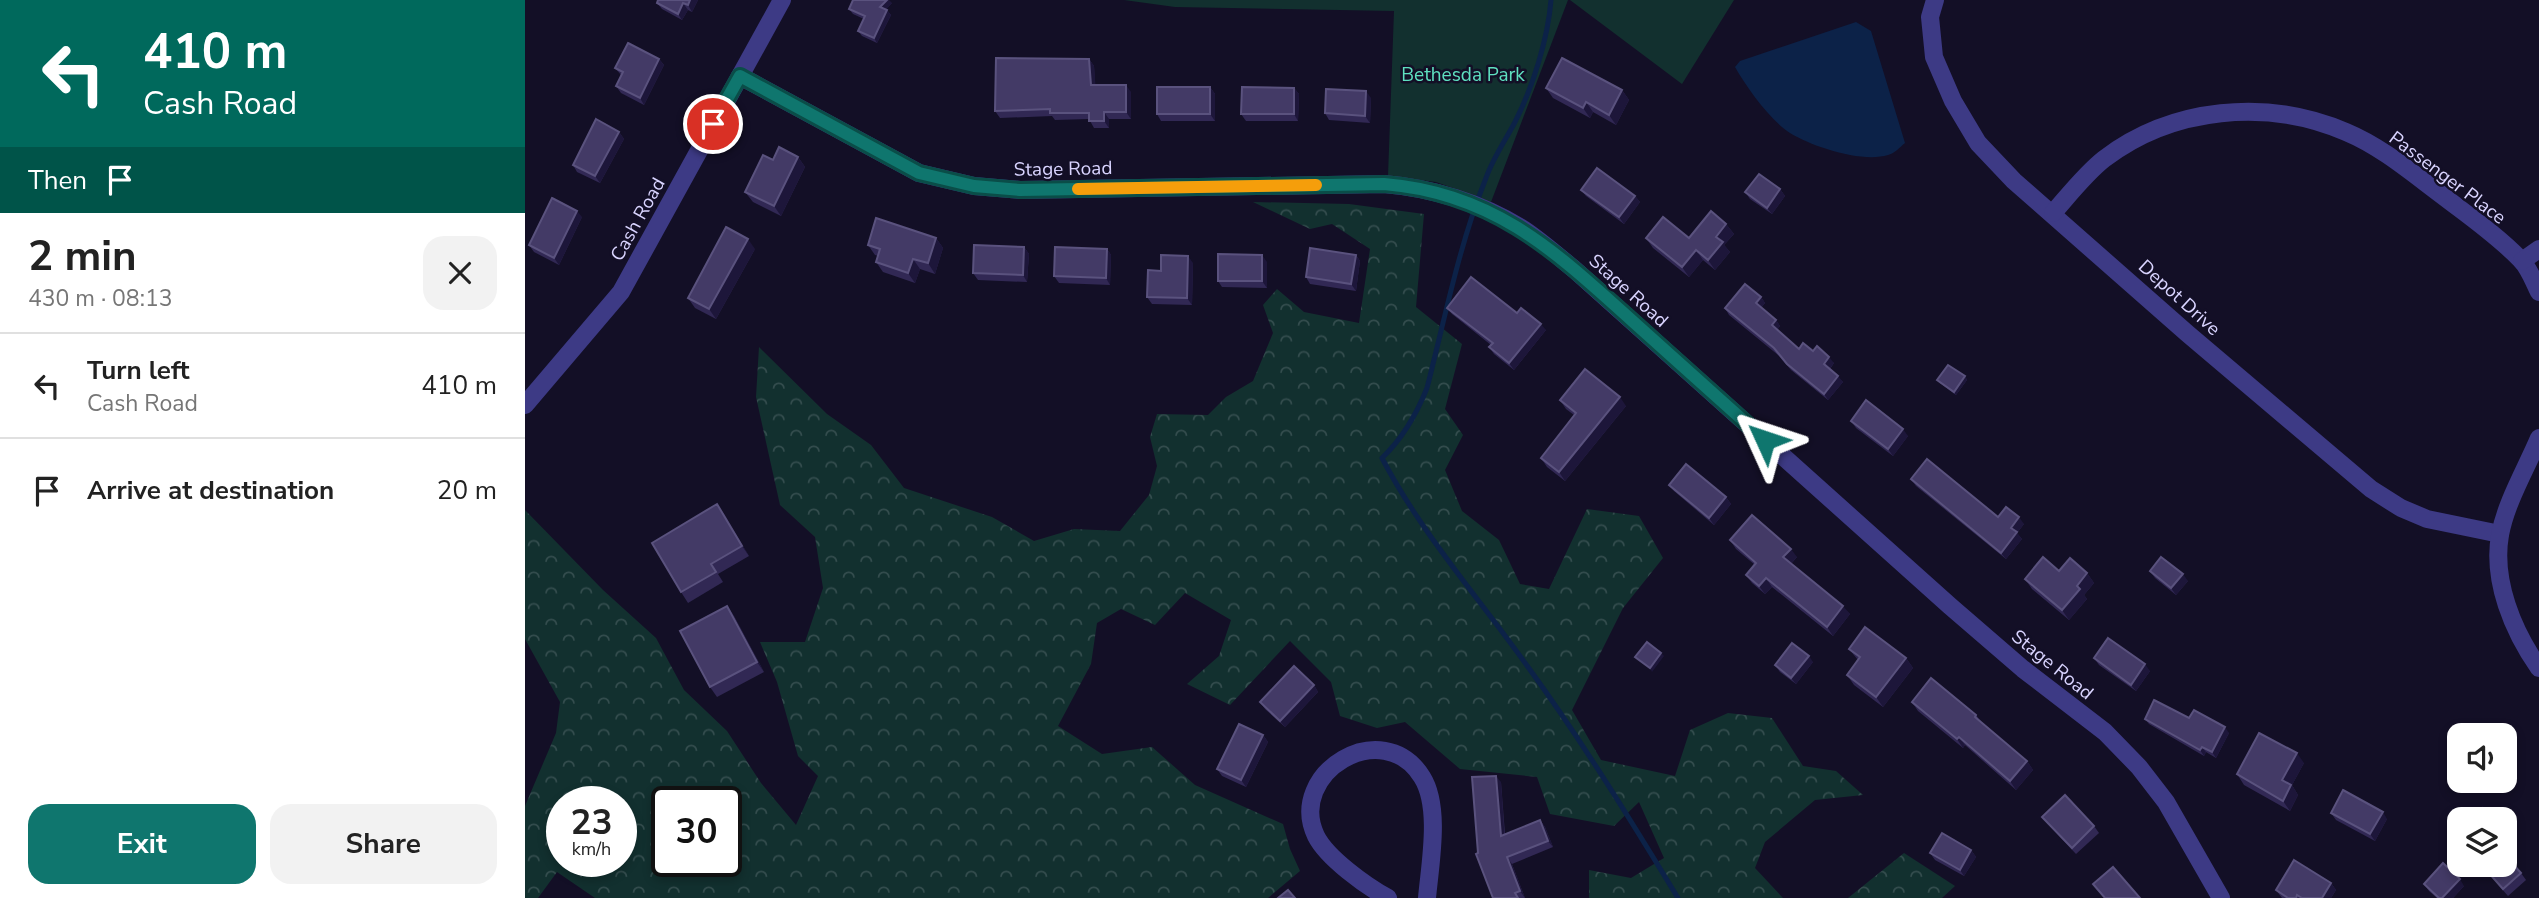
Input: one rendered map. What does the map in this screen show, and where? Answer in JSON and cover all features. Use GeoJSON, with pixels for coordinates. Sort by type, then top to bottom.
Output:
{"type":"FeatureCollection","features":[{"type":"Feature","properties":{"kind":"street","name":"Cash Road"},"geometry":{"type":"LineString","coordinates":[[525,405],[621,292],[782,0]]}},
{"type":"Feature","properties":{"kind":"street","name":"Depot Drive"},"geometry":{"type":"LineString","coordinates":[[1935,0],[1930,17],[1934,57],[1953,102],[1978,143],[2014,181],[2188,334],[2371,489],[2401,508],[2427,519],[2500,534]]}},
{"type":"Feature","properties":{"kind":"street","name":"Stage Road"},"geometry":{"type":"LineString","coordinates":[[740,76],[919,173],[974,186],[1020,190],[1384,184],[1409,186],[1465,202],[1522,229],[1575,270],[2023,669],[2105,732],[2166,802],[2221,898]]}},
{"type":"Feature","properties":{"kind":"street","name":"Passenger Place"},"geometry":{"type":"LineString","coordinates":[[2053,213],[2102,160],[2136,138],[2169,124],[2218,112],[2257,112],[2299,117],[2346,131],[2387,154],[2481,225],[2522,261],[2539,292]]}},
{"type":"Feature","properties":{"kind":"street"},"geometry":{"type":"LineString","coordinates":[[2522,261],[2539,249]]}},
{"type":"Feature","properties":{"kind":"street"},"geometry":{"type":"LineString","coordinates":[[2539,439],[2500,534],[2498,565],[2502,591],[2530,655],[2539,668]]}},
{"type":"Feature","properties":{"kind":"street"},"geometry":{"type":"LineString","coordinates":[[1388,898],[1353,874],[1326,850],[1316,836],[1311,819],[1315,791],[1322,776],[1336,762],[1352,754],[1371,750],[1391,751],[1408,761],[1423,778],[1431,808],[1433,837],[1427,898]]}},
{"type":"Feature","properties":{"kind":"green space","name":"Bethesda Park"},"geometry":{"type":"Polygon","coordinates":[[[1124,0],[1568,0],[1491,202],[1436,182],[1388,176],[1394,11],[1175,7],[1124,0]]]}},
{"type":"Feature","properties":{"kind":"green space"},"geometry":{"type":"Polygon","coordinates":[[[1570,0],[1734,0],[1682,84],[1570,0]]]}},
{"type":"Feature","properties":{"kind":"green space"},"geometry":{"type":"Polygon","coordinates":[[[1253,202],[1349,204],[1424,214],[1416,307],[1462,344],[1445,409],[1463,435],[1445,470],[1462,511],[1499,540],[1520,584],[1549,589],[1587,509],[1639,516],[1663,558],[1623,608],[1572,710],[1601,760],[1675,776],[1690,730],[1728,713],[1772,718],[1803,766],[1836,771],[1863,795],[1815,800],[1765,842],[1755,868],[1783,898],[1589,898],[1589,870],[1631,878],[1664,858],[1639,802],[1614,826],[1550,814],[1537,777],[1460,769],[1405,722],[1377,728],[1340,716],[1331,682],[1290,641],[1230,705],[1187,684],[1219,656],[1231,620],[1185,593],[1155,625],[1121,609],[1097,623],[1091,664],[1058,726],[1102,754],[1152,747],[1195,785],[1283,824],[1300,871],[1268,898],[595,898],[564,877],[637,877],[637,786],[546,786],[546,877],[553,877],[538,898],[525,898],[525,806],[556,733],[560,702],[525,639],[525,510],[603,590],[656,638],[684,690],[727,731],[761,783],[796,825],[818,776],[798,756],[777,682],[760,642],[805,642],[823,588],[815,537],[780,505],[756,397],[759,347],[827,414],[871,445],[904,488],[992,517],[1034,541],[1074,529],[1120,531],[1149,495],[1157,466],[1150,437],[1157,414],[1208,415],[1226,397],[1253,381],[1273,333],[1263,305],[1277,289],[1304,312],[1359,323],[1370,249],[1332,224],[1310,229],[1253,202]]]}},
{"type":"Feature","properties":{"kind":"green space"},"geometry":{"type":"Polygon","coordinates":[[[1904,853],[1955,886],[1942,898],[1848,898],[1904,853]]]}},
{"type":"Feature","properties":{"kind":"water"},"geometry":{"type":"Polygon","coordinates":[[[1856,22],[1871,31],[1905,143],[1888,155],[1865,157],[1838,152],[1790,133],[1759,103],[1735,67],[1740,61],[1856,22]]]}},
{"type":"Feature","properties":{"kind":"building"},"geometry":{"type":"Polygon","coordinates":[[[658,0],[690,0],[688,5],[683,3],[678,14],[657,3],[658,0]]]}},
{"type":"Feature","properties":{"kind":"building"},"geometry":{"type":"Polygon","coordinates":[[[853,0],[887,0],[880,7],[887,10],[874,38],[858,31],[865,16],[849,9],[853,0]]]}},
{"type":"Feature","properties":{"kind":"building"},"geometry":{"type":"Polygon","coordinates":[[[628,43],[659,59],[640,98],[616,86],[623,72],[615,68],[628,43]]]}},
{"type":"Feature","properties":{"kind":"building"},"geometry":{"type":"Polygon","coordinates":[[[996,58],[1089,59],[1091,85],[1126,85],[1126,112],[1104,112],[1104,121],[1089,121],[1089,113],[1050,113],[1050,109],[995,111],[996,58]]]}},
{"type":"Feature","properties":{"kind":"building"},"geometry":{"type":"Polygon","coordinates":[[[1562,58],[1622,90],[1609,115],[1586,102],[1583,108],[1546,88],[1562,58]]]}},
{"type":"Feature","properties":{"kind":"building"},"geometry":{"type":"Polygon","coordinates":[[[1157,87],[1210,87],[1210,114],[1157,114],[1157,87]]]}},
{"type":"Feature","properties":{"kind":"building"},"geometry":{"type":"Polygon","coordinates":[[[1242,87],[1294,88],[1294,114],[1241,114],[1242,87]]]}},
{"type":"Feature","properties":{"kind":"building"},"geometry":{"type":"Polygon","coordinates":[[[1326,89],[1366,91],[1365,116],[1325,113],[1326,89]]]}},
{"type":"Feature","properties":{"kind":"building"},"geometry":{"type":"Polygon","coordinates":[[[596,119],[619,132],[595,176],[573,165],[596,119]]]}},
{"type":"Feature","properties":{"kind":"building"},"geometry":{"type":"Polygon","coordinates":[[[779,147],[798,157],[774,206],[745,192],[763,155],[773,160],[779,147]]]}},
{"type":"Feature","properties":{"kind":"building"},"geometry":{"type":"Polygon","coordinates":[[[1597,168],[1635,196],[1619,217],[1581,190],[1597,168]]]}},
{"type":"Feature","properties":{"kind":"building"},"geometry":{"type":"Polygon","coordinates":[[[1759,174],[1780,189],[1767,208],[1745,192],[1759,174]]]}},
{"type":"Feature","properties":{"kind":"building"},"geometry":{"type":"Polygon","coordinates":[[[552,198],[577,211],[554,258],[529,245],[552,198]]]}},
{"type":"Feature","properties":{"kind":"building"},"geometry":{"type":"Polygon","coordinates":[[[1711,211],[1726,224],[1716,237],[1723,242],[1708,260],[1696,250],[1682,267],[1646,238],[1663,217],[1689,238],[1711,211]]]}},
{"type":"Feature","properties":{"kind":"building"},"geometry":{"type":"Polygon","coordinates":[[[876,218],[936,238],[928,263],[913,259],[908,273],[876,262],[880,249],[868,245],[876,218]]]}},
{"type":"Feature","properties":{"kind":"building"},"geometry":{"type":"Polygon","coordinates":[[[726,227],[748,239],[709,309],[688,298],[726,227]]]}},
{"type":"Feature","properties":{"kind":"building"},"geometry":{"type":"Polygon","coordinates":[[[974,245],[1024,247],[1023,275],[973,273],[974,245]]]}},
{"type":"Feature","properties":{"kind":"building"},"geometry":{"type":"Polygon","coordinates":[[[1055,247],[1107,249],[1106,278],[1054,276],[1055,247]]]}},
{"type":"Feature","properties":{"kind":"building"},"geometry":{"type":"Polygon","coordinates":[[[1310,248],[1356,255],[1351,284],[1306,277],[1310,248]]]}},
{"type":"Feature","properties":{"kind":"building"},"geometry":{"type":"Polygon","coordinates":[[[1218,254],[1262,255],[1262,281],[1218,281],[1218,254]]]}},
{"type":"Feature","properties":{"kind":"building"},"geometry":{"type":"Polygon","coordinates":[[[1161,255],[1188,256],[1187,298],[1147,297],[1148,270],[1161,271],[1161,255]]]}},
{"type":"Feature","properties":{"kind":"building"},"geometry":{"type":"Polygon","coordinates":[[[1471,277],[1517,313],[1521,308],[1541,324],[1509,363],[1489,347],[1493,343],[1447,308],[1471,277]]]}},
{"type":"Feature","properties":{"kind":"building"},"geometry":{"type":"Polygon","coordinates":[[[1745,284],[1761,297],[1756,303],[1776,320],[1772,325],[1799,349],[1803,343],[1813,351],[1817,346],[1829,357],[1824,364],[1838,376],[1824,394],[1725,308],[1745,284]]]}},
{"type":"Feature","properties":{"kind":"building"},"geometry":{"type":"Polygon","coordinates":[[[1948,365],[1965,376],[1954,392],[1937,380],[1948,365]]]}},
{"type":"Feature","properties":{"kind":"building"},"geometry":{"type":"Polygon","coordinates":[[[1585,369],[1620,397],[1559,472],[1541,458],[1576,413],[1560,400],[1585,369]]]}},
{"type":"Feature","properties":{"kind":"building"},"geometry":{"type":"Polygon","coordinates":[[[1866,400],[1903,429],[1888,449],[1851,421],[1866,400]]]}},
{"type":"Feature","properties":{"kind":"building"},"geometry":{"type":"Polygon","coordinates":[[[1927,459],[1998,517],[2006,507],[2019,517],[2011,528],[2017,532],[2001,553],[1911,479],[1927,459]]]}},
{"type":"Feature","properties":{"kind":"building"},"geometry":{"type":"Polygon","coordinates":[[[1686,464],[1726,497],[1709,518],[1669,485],[1686,464]]]}},
{"type":"Feature","properties":{"kind":"building"},"geometry":{"type":"Polygon","coordinates":[[[717,504],[742,546],[711,564],[716,572],[681,592],[652,543],[717,504]]]}},
{"type":"Feature","properties":{"kind":"building"},"geometry":{"type":"Polygon","coordinates":[[[1752,515],[1791,549],[1783,557],[1843,606],[1827,627],[1766,578],[1759,586],[1746,575],[1756,563],[1730,540],[1752,515]]]}},
{"type":"Feature","properties":{"kind":"building"},"geometry":{"type":"Polygon","coordinates":[[[2043,557],[2059,571],[2070,558],[2087,573],[2077,586],[2080,589],[2062,610],[2025,579],[2043,557]]]}},
{"type":"Feature","properties":{"kind":"building"},"geometry":{"type":"Polygon","coordinates":[[[2161,557],[2183,574],[2171,588],[2150,571],[2161,557]]]}},
{"type":"Feature","properties":{"kind":"building"},"geometry":{"type":"Polygon","coordinates":[[[727,606],[757,662],[710,687],[680,631],[727,606]]]}},
{"type":"Feature","properties":{"kind":"building"},"geometry":{"type":"Polygon","coordinates":[[[1865,627],[1906,658],[1876,697],[1847,675],[1860,657],[1849,649],[1865,627]]]}},
{"type":"Feature","properties":{"kind":"building"},"geometry":{"type":"Polygon","coordinates":[[[2108,638],[2145,664],[2131,685],[2094,658],[2108,638]]]}},
{"type":"Feature","properties":{"kind":"building"},"geometry":{"type":"Polygon","coordinates":[[[1647,642],[1661,653],[1650,668],[1635,657],[1647,642]]]}},
{"type":"Feature","properties":{"kind":"building"},"geometry":{"type":"Polygon","coordinates":[[[1792,643],[1809,656],[1791,678],[1775,665],[1792,643]]]}},
{"type":"Feature","properties":{"kind":"building"},"geometry":{"type":"Polygon","coordinates":[[[1294,666],[1314,685],[1280,721],[1260,702],[1294,666]]]}},
{"type":"Feature","properties":{"kind":"building"},"geometry":{"type":"Polygon","coordinates":[[[1931,678],[2027,761],[2010,781],[1959,737],[1957,739],[1912,702],[1931,678]]]}},
{"type":"Feature","properties":{"kind":"building"},"geometry":{"type":"Polygon","coordinates":[[[2154,700],[2189,718],[2194,710],[2225,727],[2212,752],[2202,747],[2200,750],[2145,719],[2154,700]]]}},
{"type":"Feature","properties":{"kind":"building"},"geometry":{"type":"Polygon","coordinates":[[[1239,724],[1263,735],[1241,780],[1217,769],[1239,724]]]}},
{"type":"Feature","properties":{"kind":"building"},"geometry":{"type":"Polygon","coordinates":[[[2259,733],[2297,753],[2282,780],[2291,785],[2283,801],[2237,774],[2259,733]]]}},
{"type":"Feature","properties":{"kind":"building"},"geometry":{"type":"Polygon","coordinates":[[[1496,776],[1501,836],[1540,820],[1548,841],[1507,857],[1520,891],[1515,893],[1518,898],[1493,898],[1476,854],[1472,777],[1496,776]]]}},
{"type":"Feature","properties":{"kind":"building"},"geometry":{"type":"Polygon","coordinates":[[[2343,790],[2383,812],[2370,834],[2331,813],[2343,790]]]}},
{"type":"Feature","properties":{"kind":"building"},"geometry":{"type":"Polygon","coordinates":[[[2065,795],[2094,826],[2072,848],[2042,817],[2065,795]]]}},
{"type":"Feature","properties":{"kind":"building"},"geometry":{"type":"Polygon","coordinates":[[[1942,833],[1971,850],[1960,870],[1930,853],[1942,833]]]}},
{"type":"Feature","properties":{"kind":"building"},"geometry":{"type":"Polygon","coordinates":[[[2294,860],[2331,883],[2322,898],[2302,898],[2297,895],[2296,898],[2288,898],[2276,890],[2294,860]]]}},
{"type":"Feature","properties":{"kind":"building"},"geometry":{"type":"Polygon","coordinates":[[[2443,863],[2447,867],[2447,877],[2460,879],[2442,898],[2424,884],[2443,863]]]}},
{"type":"Feature","properties":{"kind":"building"},"geometry":{"type":"Polygon","coordinates":[[[2113,867],[2140,898],[2105,898],[2093,884],[2113,867]]]}},
{"type":"Feature","properties":{"kind":"building"},"geometry":{"type":"Polygon","coordinates":[[[2492,877],[2516,877],[2503,889],[2492,877]]]}},
{"type":"Feature","properties":{"kind":"building"},"geometry":{"type":"Polygon","coordinates":[[[1288,890],[1295,898],[1278,898],[1288,890]]]}},
{"type":"Feature","properties":{"kind":"waterway"},"geometry":{"type":"LineString","coordinates":[[1551,0],[1547,30],[1534,78],[1476,203],[1427,388],[1408,426],[1382,458],[1432,539],[1567,723],[1678,898]]}},
{"type":"Feature","properties":{"kind":"slow traffic"},"geometry":{"type":"LineString","coordinates":[[1078,189],[1316,185]]}},
{"type":"Feature","properties":{"kind":"route"},"geometry":{"type":"LineString","coordinates":[[713,124],[740,76],[919,173],[974,186],[1020,190],[1384,184],[1409,186],[1456,198],[1522,229],[1575,270],[1765,440]]}}]}
